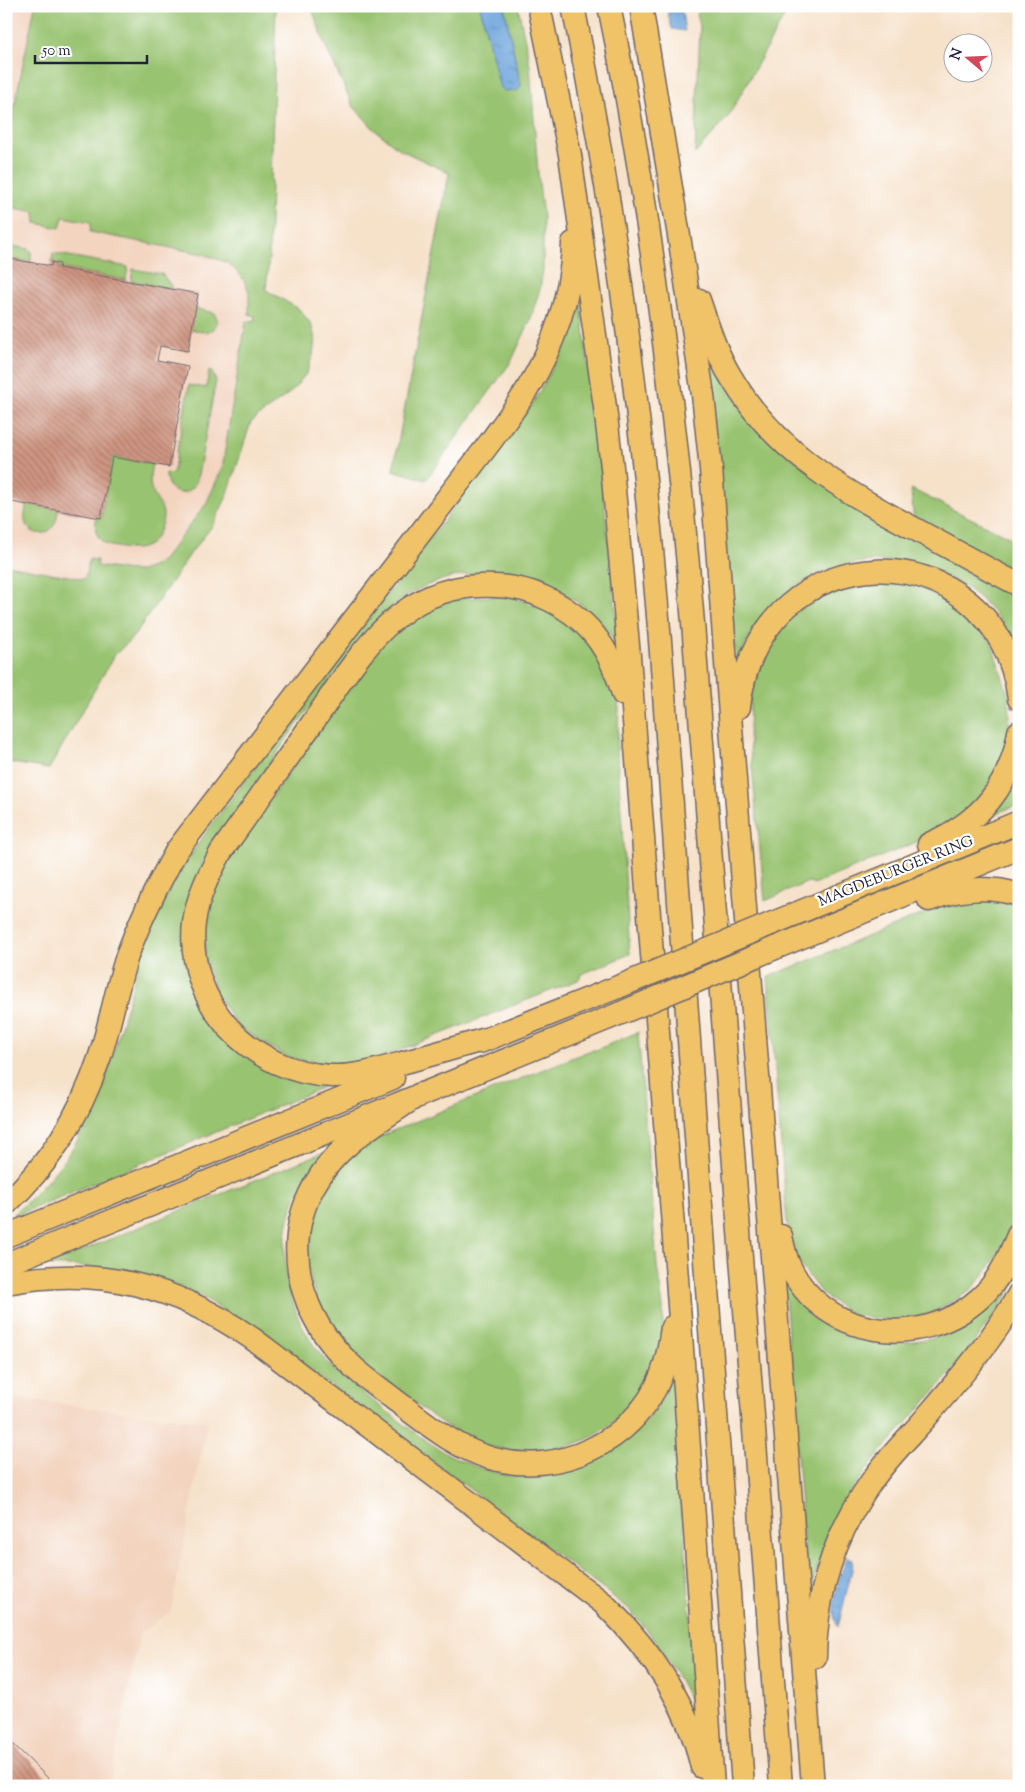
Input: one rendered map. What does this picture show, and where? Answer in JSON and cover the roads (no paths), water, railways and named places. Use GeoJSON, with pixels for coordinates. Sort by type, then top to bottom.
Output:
{"type":"FeatureCollection","features":[{"type":"Feature","properties":{"kind":"highway"},"geometry":{"type":"LineString","coordinates":[[539,6],[570,155],[611,458],[677,1278],[713,1786]]}},
{"type":"Feature","properties":{"kind":"highway"},"geometry":{"type":"LineString","coordinates":[[573,6],[616,247],[650,523],[743,1786]]}},
{"type":"Feature","properties":{"kind":"highway"},"geometry":{"type":"LineString","coordinates":[[609,6],[632,123],[649,229],[680,473],[781,1786]]}},
{"type":"Feature","properties":{"kind":"highway"},"geometry":{"type":"LineString","coordinates":[[641,6],[680,242],[703,395],[711,469],[813,1786]]}},
{"type":"Feature","properties":{"kind":"highway"},"geometry":{"type":"LineString","coordinates":[[6,1204],[34,1176],[58,1145],[83,1099],[100,1057],[120,978],[135,934],[154,891],[178,850],[491,441],[536,374],[555,332],[571,271],[573,236],[570,155]]}},
{"type":"Feature","properties":{"kind":"highway"},"geometry":{"type":"LineString","coordinates":[[680,242],[706,322],[724,365],[738,389],[759,418],[799,457],[834,483],[886,514],[1019,585]]}},
{"type":"Feature","properties":{"kind":"highway"},"geometry":{"type":"LineString","coordinates":[[736,777],[740,696],[747,666],[758,643],[772,622],[795,600],[819,585],[841,576],[874,571],[911,574],[939,584],[960,596],[977,610],[1001,640],[1014,674],[1019,699]]}},
{"type":"Feature","properties":{"kind":"highway"},"geometry":{"type":"LineString","coordinates":[[493,1037],[366,1073],[348,1076],[319,1075],[296,1071],[266,1059],[239,1040],[222,1021],[210,1001],[199,973],[194,945],[194,922],[203,889],[211,870],[227,844],[376,637],[393,619],[407,608],[445,591],[471,586],[519,589],[552,601],[569,611],[582,622],[602,644],[615,668],[623,695],[636,758]]}},
{"type":"Feature","properties":{"kind":"highway"},"geometry":{"type":"LineString","coordinates":[[842,894],[850,880],[954,832],[976,816],[992,797],[1008,771],[1014,756],[1019,732]]}},
{"type":"Feature","properties":{"kind":"highway","name":"MAGDEBURGER RING"},"geometry":{"type":"LineString","coordinates":[[493,1037],[1019,822]]}},
{"type":"Feature","properties":{"kind":"highway","name":"MAGDEBURGER RING"},"geometry":{"type":"LineString","coordinates":[[420,1094],[1019,848]]}},
{"type":"Feature","properties":{"kind":"highway"},"geometry":{"type":"LineString","coordinates":[[844,920],[867,925],[930,899],[962,890],[997,889],[1019,895]]}},
{"type":"Feature","properties":{"kind":"highway"},"geometry":{"type":"LineString","coordinates":[[6,1236],[493,1037]]}},
{"type":"Feature","properties":{"kind":"highway"},"geometry":{"type":"LineString","coordinates":[[420,1094],[349,1143],[326,1167],[314,1185],[305,1206],[298,1236],[297,1258],[299,1278],[308,1305],[320,1329],[331,1343],[359,1372],[434,1429],[463,1447],[480,1454],[522,1464],[542,1464],[564,1460],[582,1454],[603,1443],[630,1422],[647,1403],[657,1386],[669,1348],[677,1278]]}},
{"type":"Feature","properties":{"kind":"highway"},"geometry":{"type":"LineString","coordinates":[[6,1264],[420,1094]]}},
{"type":"Feature","properties":{"kind":"highway"},"geometry":{"type":"LineString","coordinates":[[766,1177],[785,1254],[795,1275],[818,1303],[840,1317],[864,1327],[886,1331],[918,1330],[942,1323],[956,1316],[969,1307],[990,1286],[1006,1262],[1019,1233]]}},
{"type":"Feature","properties":{"kind":"highway"},"geometry":{"type":"LineString","coordinates":[[6,1283],[34,1278],[73,1276],[103,1278],[134,1284],[165,1292],[192,1303],[224,1320],[253,1339],[583,1587],[623,1622],[660,1668],[676,1697],[694,1738],[702,1766],[705,1786]]}},
{"type":"Feature","properties":{"kind":"highway"},"geometry":{"type":"LineString","coordinates":[[809,1732],[814,1691],[818,1613],[826,1577],[842,1532],[881,1469],[976,1359],[1019,1294]]}},
{"type":"Feature","properties":{"kind":"water"},"geometry":{"type":"Polygon","coordinates":[[[480,6],[504,6],[521,86],[517,91],[505,91],[500,88],[480,6]]]}},
{"type":"Feature","properties":{"kind":"water"},"geometry":{"type":"Polygon","coordinates":[[[666,6],[681,6],[685,31],[672,29],[666,6]]]}},
{"type":"Feature","properties":{"kind":"water"},"geometry":{"type":"Polygon","coordinates":[[[847,1557],[853,1559],[852,1570],[838,1627],[835,1619],[834,1601],[847,1557]]]}}]}
